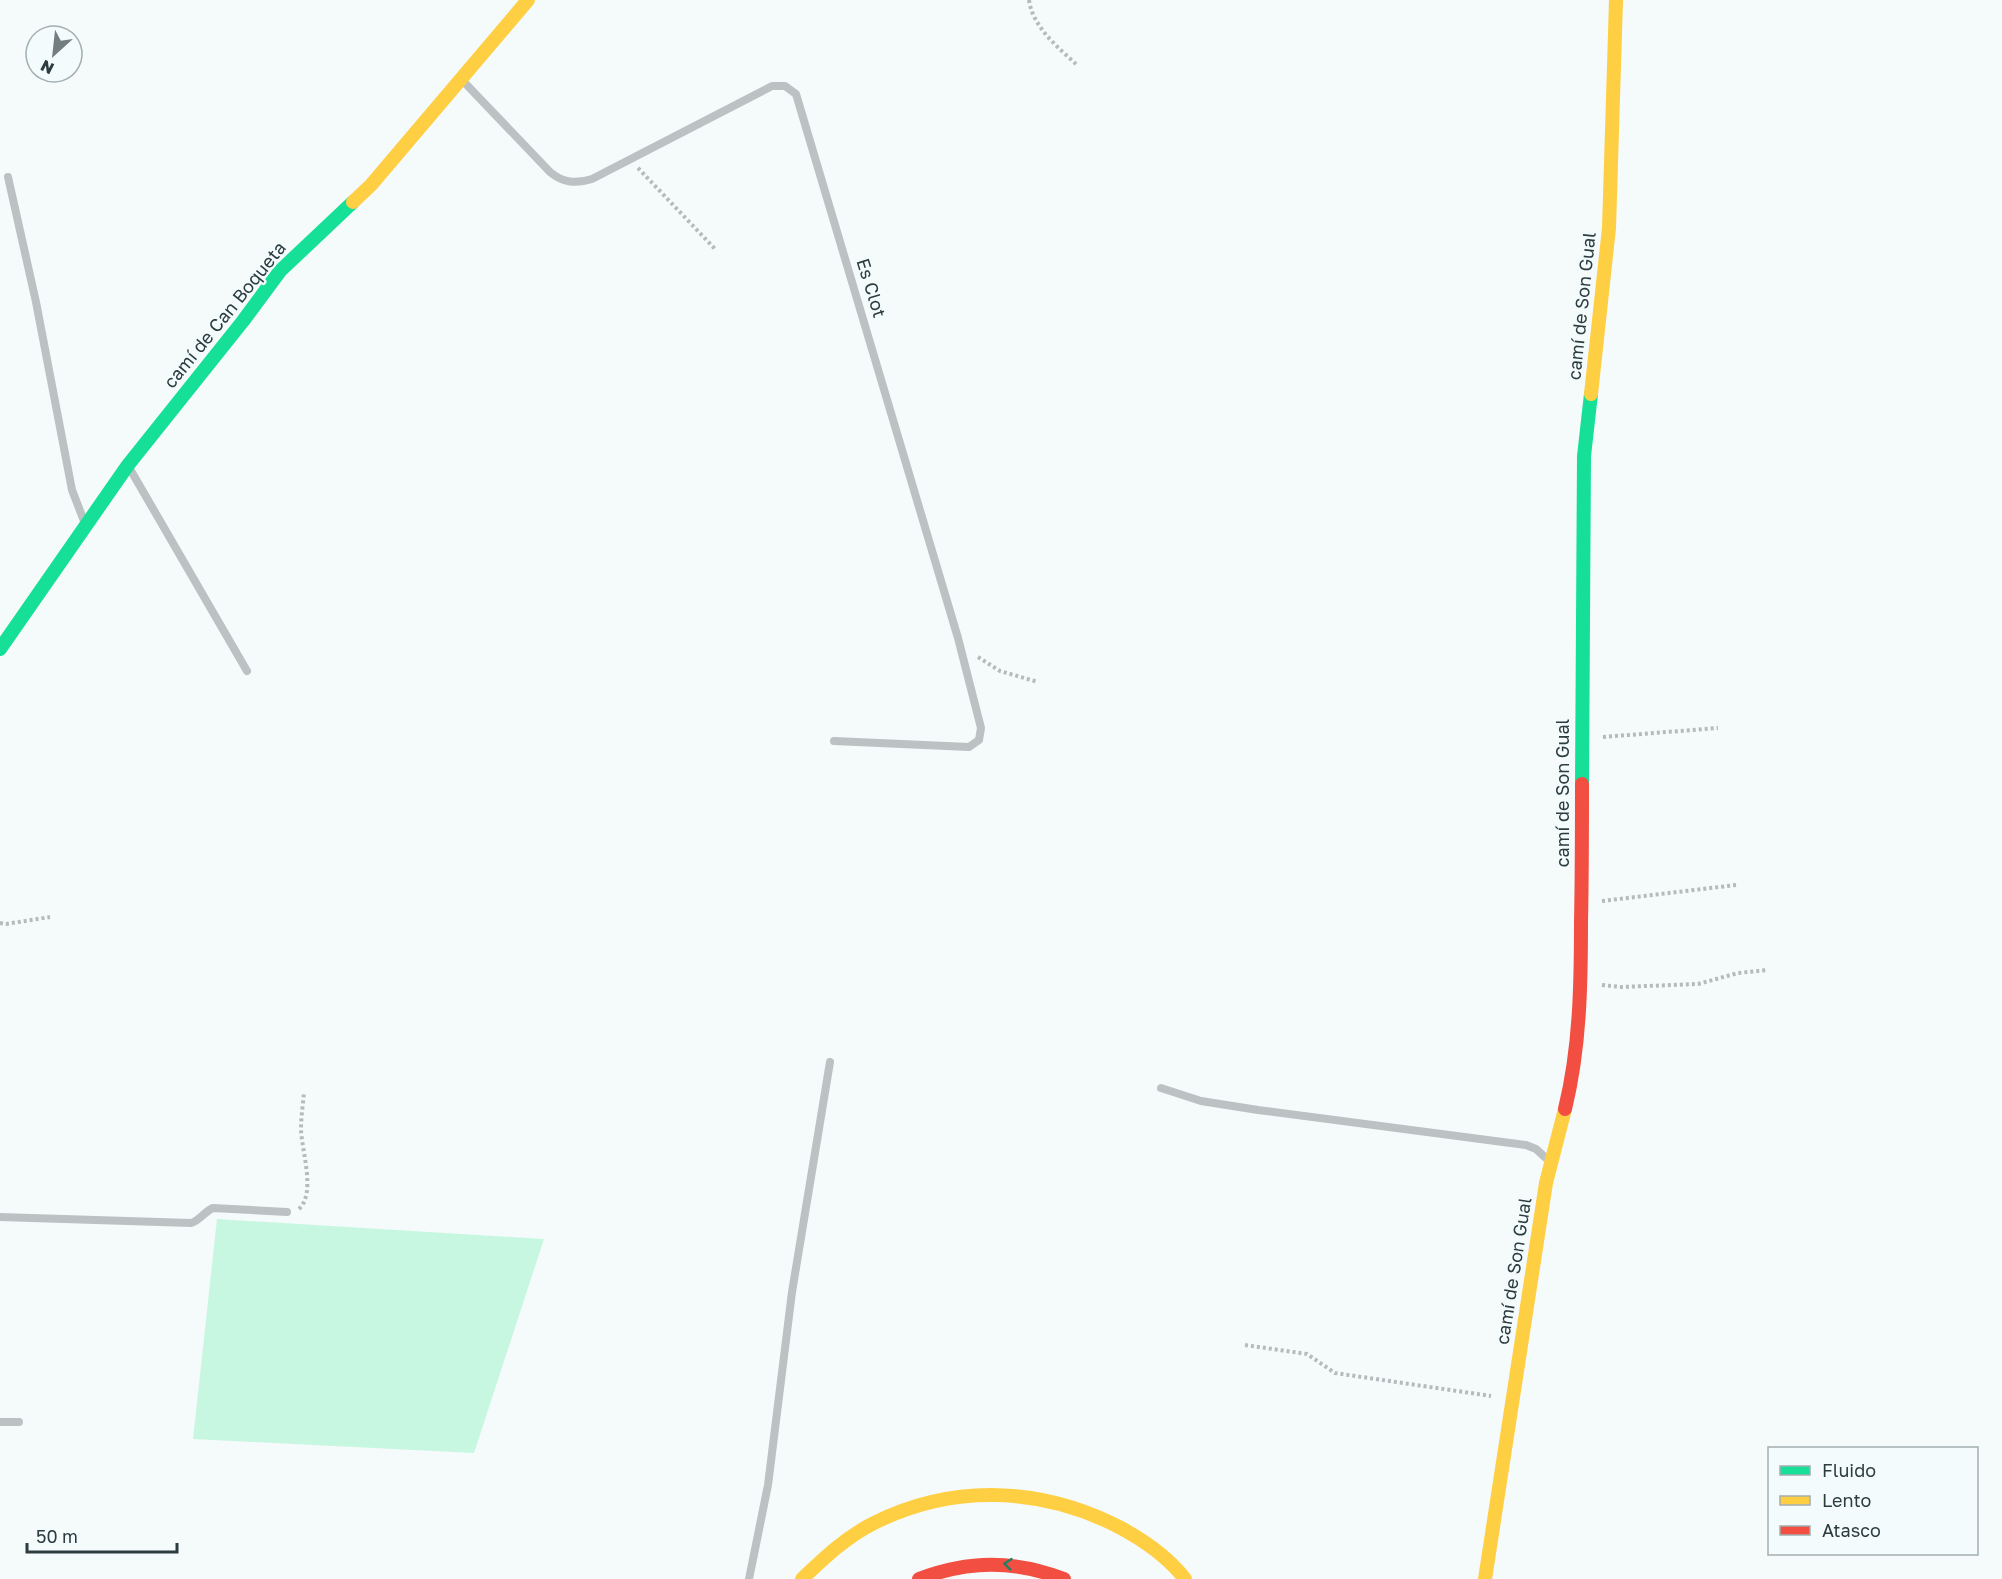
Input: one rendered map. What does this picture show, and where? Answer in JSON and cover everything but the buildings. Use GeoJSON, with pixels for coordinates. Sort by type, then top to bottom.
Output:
{"type":"FeatureCollection","features":[{"type":"Feature","properties":{"kind":"main road","name":"camí de Can Boqueta"},"geometry":{"type":"LineString","coordinates":[[0,649],[128,465],[280,271],[371,185],[528,0]]}},
{"type":"Feature","properties":{"kind":"main road","name":"camí de Son Gual"},"geometry":{"type":"LineString","coordinates":[[1485,1579],[1550,1169],[1570,1088],[1577,1038],[1581,984],[1584,456],[1609,228],[1616,0]]}},
{"type":"Feature","properties":{"kind":"main road"},"geometry":{"type":"LineString","coordinates":[[802,1579],[843,1542],[884,1518],[958,1496],[1006,1493],[1055,1500],[1102,1517],[1165,1557],[1185,1579]]}},
{"type":"Feature","properties":{"kind":"main road"},"geometry":{"type":"LineString","coordinates":[[919,1579],[948,1568],[985,1562],[1034,1568],[1065,1579]]}},
{"type":"Feature","properties":{"kind":"lane","name":"Es Clot"},"geometry":{"type":"LineString","coordinates":[[460,78],[556,177],[570,182],[584,182],[772,86],[784,86],[796,94],[958,638],[981,728],[980,737],[969,747],[834,741]]}},
{"type":"Feature","properties":{"kind":"lane"},"geometry":{"type":"LineString","coordinates":[[8,177],[36,302],[72,490],[85,524]]}},
{"type":"Feature","properties":{"kind":"lane"},"geometry":{"type":"LineString","coordinates":[[128,465],[247,671]]}},
{"type":"Feature","properties":{"kind":"lane"},"geometry":{"type":"LineString","coordinates":[[749,1579],[768,1485],[792,1292],[830,1062]]}},
{"type":"Feature","properties":{"kind":"lane"},"geometry":{"type":"LineString","coordinates":[[1161,1088],[1201,1101],[1526,1145],[1543,1154],[1548,1160],[1550,1169]]}},
{"type":"Feature","properties":{"kind":"lane"},"geometry":{"type":"LineString","coordinates":[[0,1217],[191,1223],[213,1208],[287,1212]]}},
{"type":"Feature","properties":{"kind":"lane"},"geometry":{"type":"LineString","coordinates":[[0,1422],[19,1422]]}},
{"type":"Feature","properties":{"kind":"path"},"geometry":{"type":"LineString","coordinates":[[1029,0],[1038,24],[1053,43],[1078,66]]}},
{"type":"Feature","properties":{"kind":"path"},"geometry":{"type":"LineString","coordinates":[[620,164],[632,165],[639,169],[716,250]]}},
{"type":"Feature","properties":{"kind":"path"},"geometry":{"type":"LineString","coordinates":[[958,638],[987,664],[1018,678],[1038,682]]}},
{"type":"Feature","properties":{"kind":"path"},"geometry":{"type":"LineString","coordinates":[[1581,739],[1718,728]]}},
{"type":"Feature","properties":{"kind":"path"},"geometry":{"type":"LineString","coordinates":[[1580,904],[1736,885]]}},
{"type":"Feature","properties":{"kind":"path"},"geometry":{"type":"LineString","coordinates":[[0,923],[50,917]]}},
{"type":"Feature","properties":{"kind":"path"},"geometry":{"type":"LineString","coordinates":[[1581,984],[1621,987],[1698,984],[1738,973],[1768,970]]}},
{"type":"Feature","properties":{"kind":"path"},"geometry":{"type":"LineString","coordinates":[[287,1212],[295,1212],[301,1208],[307,1197],[301,1129],[304,1092]]}},
{"type":"Feature","properties":{"kind":"path"},"geometry":{"type":"LineString","coordinates":[[1245,1345],[1307,1354],[1335,1373],[1513,1399]]}},
{"type":"Feature","properties":{"kind":"green space"},"geometry":{"type":"Polygon","coordinates":[[[217,1219],[544,1239],[474,1453],[193,1439],[217,1219]]]}},
{"type":"Feature","properties":{"kind":"traffic: fast"},"geometry":{"type":"LineString","coordinates":[[0,649],[128,465],[280,271],[353,202]]}},
{"type":"Feature","properties":{"kind":"traffic: fast"},"geometry":{"type":"LineString","coordinates":[[1582,784],[1584,456],[1591,394]]}},
{"type":"Feature","properties":{"kind":"traffic: slow"},"geometry":{"type":"LineString","coordinates":[[353,202],[371,185],[528,0]]}},
{"type":"Feature","properties":{"kind":"traffic: slow"},"geometry":{"type":"LineString","coordinates":[[1591,394],[1609,228],[1616,0]]}},
{"type":"Feature","properties":{"kind":"traffic: slow"},"geometry":{"type":"LineString","coordinates":[[1485,1579],[1546,1183],[1565,1109]]}},
{"type":"Feature","properties":{"kind":"traffic: slow"},"geometry":{"type":"LineString","coordinates":[[802,1579],[845,1541],[874,1523],[904,1510],[935,1501],[967,1496],[998,1495],[1061,1504],[1091,1514],[1121,1528],[1147,1544],[1164,1557],[1185,1579]]}},
{"type":"Feature","properties":{"kind":"traffic: jam"},"geometry":{"type":"LineString","coordinates":[[1565,1109],[1577,1040],[1580,993],[1582,784]]}},
{"type":"Feature","properties":{"kind":"traffic: jam"},"geometry":{"type":"LineString","coordinates":[[919,1579],[956,1568],[991,1565],[1027,1568],[1064,1579]]}}]}
